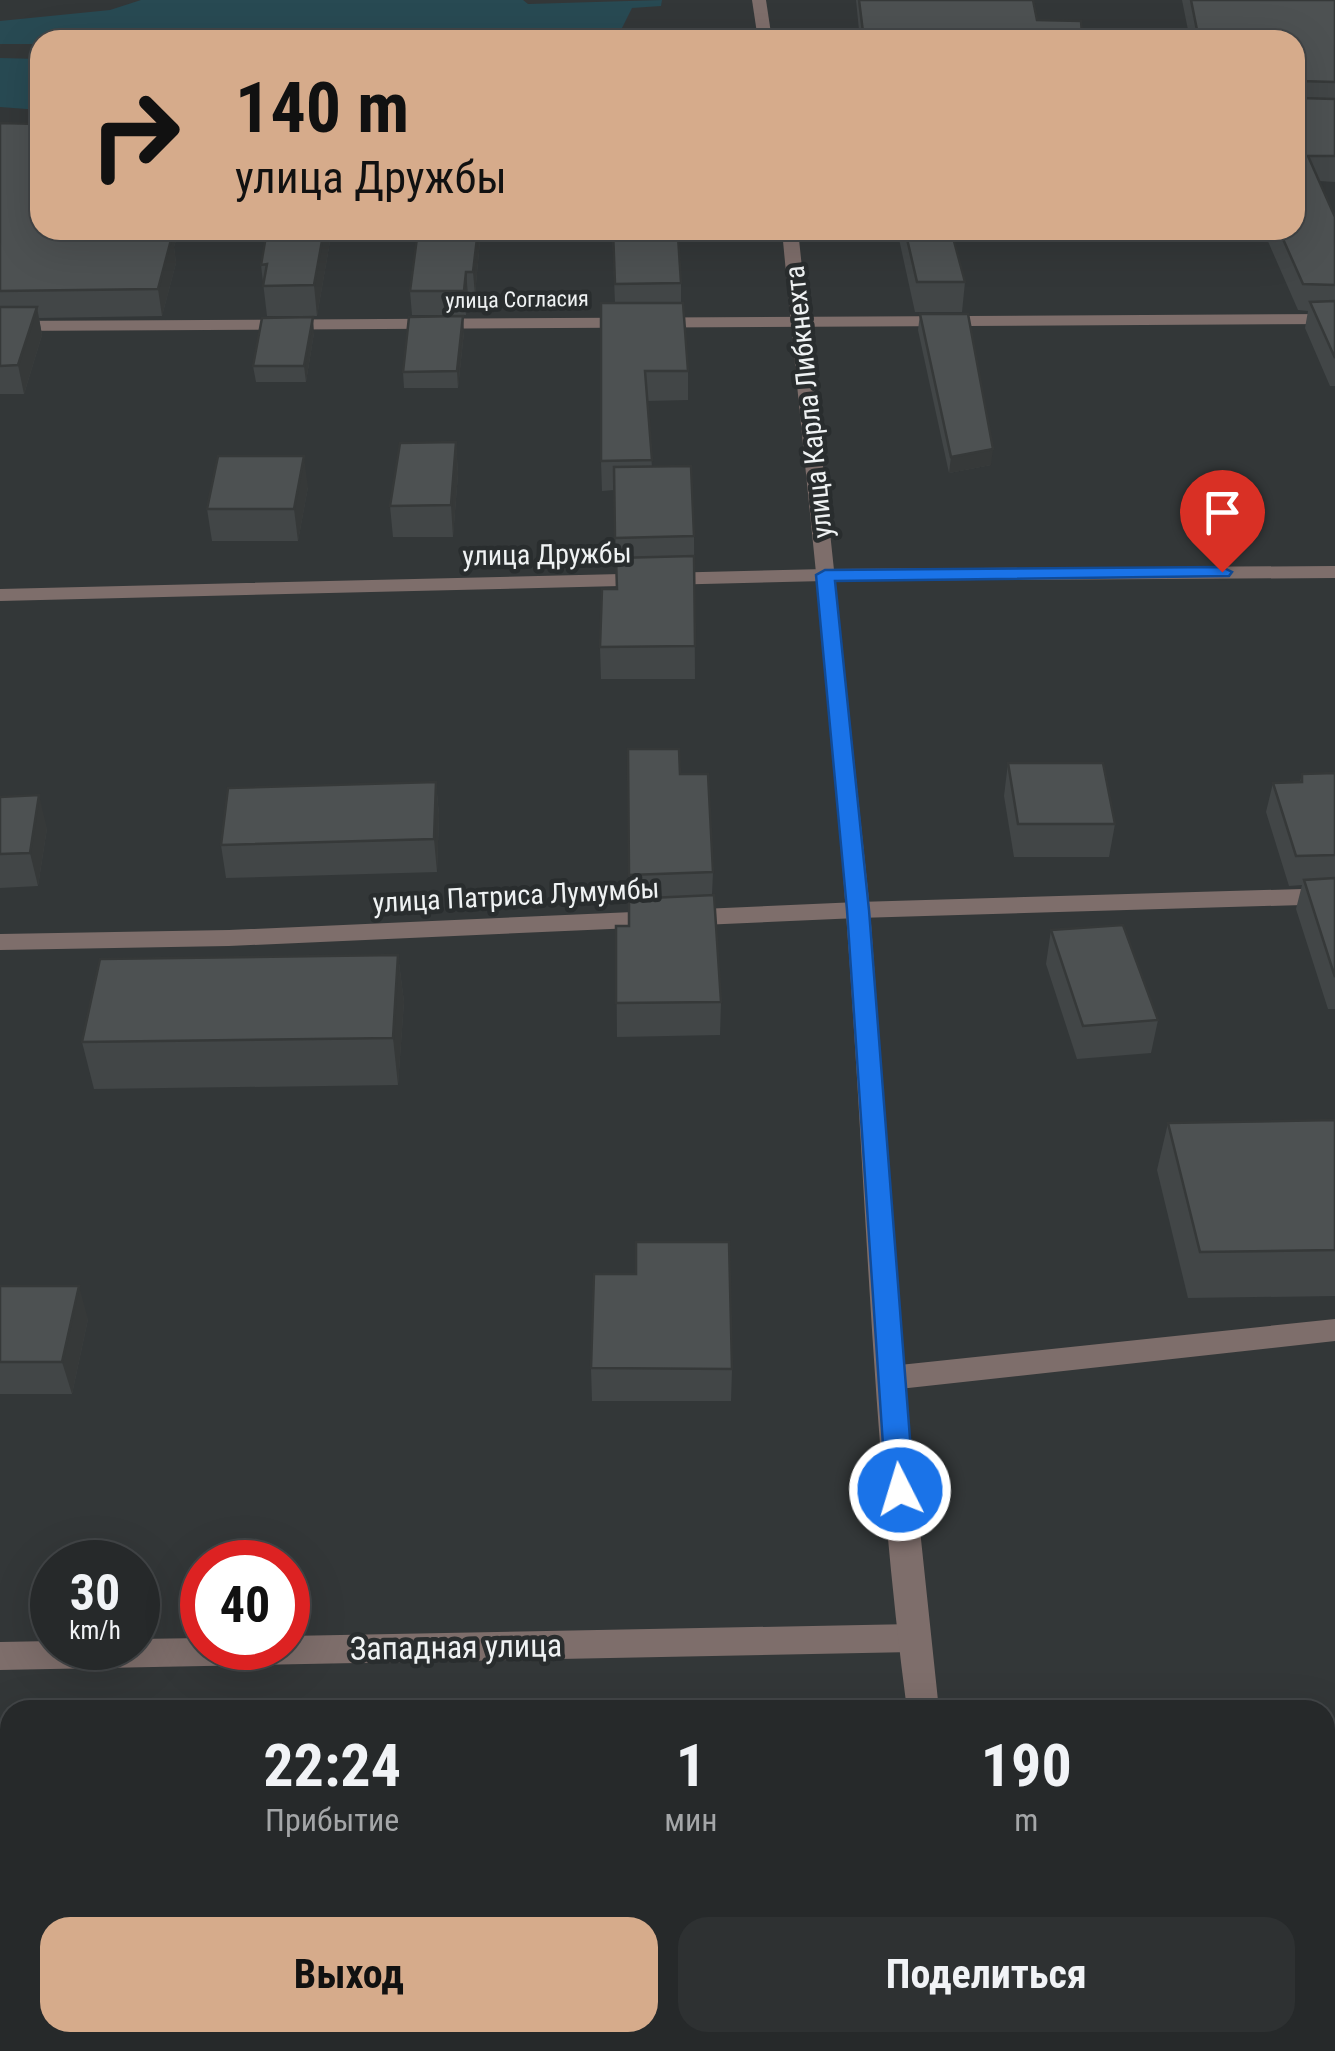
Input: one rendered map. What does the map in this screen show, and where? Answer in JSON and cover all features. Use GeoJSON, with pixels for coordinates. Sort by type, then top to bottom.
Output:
{"type":"FeatureCollection","features":[{"type":"Feature","properties":{"kind":"street"},"geometry":{"type":"LineString","coordinates":[[759,0],[763,30]]}},
{"type":"Feature","properties":{"kind":"street","name":"улица Карла Либкнехта"},"geometry":{"type":"LineString","coordinates":[[791,240],[858,910],[890,1378],[922,1700]]}},
{"type":"Feature","properties":{"kind":"street","name":"улица Согласия"},"geometry":{"type":"LineString","coordinates":[[0,326],[802,318],[1335,319]]}},
{"type":"Feature","properties":{"kind":"street","name":"улица Дружбы"},"geometry":{"type":"LineString","coordinates":[[0,595],[825,575],[1335,572]]}},
{"type":"Feature","properties":{"kind":"street","name":"улица Патриса Лумумбы"},"geometry":{"type":"LineString","coordinates":[[0,942],[229,938],[858,910],[1335,896]]}},
{"type":"Feature","properties":{"kind":"street"},"geometry":{"type":"LineString","coordinates":[[890,1378],[1335,1330]]}},
{"type":"Feature","properties":{"kind":"street","name":"Западная улица"},"geometry":{"type":"LineString","coordinates":[[0,1656],[913,1638]]}},
{"type":"Feature","properties":{"kind":"shaded area"},"geometry":{"type":"Polygon","coordinates":[[[141,0],[523,0],[528,4],[662,0],[661,6],[632,8],[621,30],[30,30],[30,44],[0,44],[0,21],[110,10],[141,0]]]}},
{"type":"Feature","properties":{"kind":"shaded area"},"geometry":{"type":"Polygon","coordinates":[[[0,58],[30,59],[30,109],[0,107],[0,58]]]}},
{"type":"Feature","properties":{"kind":"building"},"geometry":{"type":"Polygon","coordinates":[[[859,0],[1033,0],[1037,20],[1081,21],[1082,30],[863,30],[859,0]]]}},
{"type":"Feature","properties":{"kind":"building"},"geometry":{"type":"Polygon","coordinates":[[[1191,0],[1335,0],[1335,82],[1305,81],[1305,30],[1197,30],[1191,0]]]}},
{"type":"Feature","properties":{"kind":"building"},"geometry":{"type":"Polygon","coordinates":[[[1305,98],[1335,99],[1335,156],[1308,156],[1335,217],[1335,285],[1303,284],[1283,240],[1305,240],[1305,98]]]}},
{"type":"Feature","properties":{"kind":"building"},"geometry":{"type":"Polygon","coordinates":[[[0,123],[30,124],[30,240],[171,240],[158,289],[0,291],[0,123]]]}},
{"type":"Feature","properties":{"kind":"building"},"geometry":{"type":"Polygon","coordinates":[[[265,240],[322,240],[314,285],[263,286],[267,264],[261,265],[265,240]]]}},
{"type":"Feature","properties":{"kind":"building"},"geometry":{"type":"Polygon","coordinates":[[[417,240],[477,240],[473,272],[466,272],[464,291],[410,291],[417,240]]]}},
{"type":"Feature","properties":{"kind":"building"},"geometry":{"type":"Polygon","coordinates":[[[613,240],[678,240],[681,283],[615,284],[613,240]]]}},
{"type":"Feature","properties":{"kind":"building"},"geometry":{"type":"Polygon","coordinates":[[[907,240],[954,240],[965,282],[917,282],[907,240]]]}},
{"type":"Feature","properties":{"kind":"building"},"geometry":{"type":"Polygon","coordinates":[[[1335,301],[1335,358],[1310,302],[1335,301]]]}},
{"type":"Feature","properties":{"kind":"building"},"geometry":{"type":"Polygon","coordinates":[[[601,303],[683,303],[688,371],[645,371],[652,460],[601,461],[601,303]]]}},
{"type":"Feature","properties":{"kind":"building"},"geometry":{"type":"Polygon","coordinates":[[[0,307],[37,307],[18,365],[0,366],[0,307]]]}},
{"type":"Feature","properties":{"kind":"building"},"geometry":{"type":"Polygon","coordinates":[[[920,314],[968,314],[993,449],[951,457],[920,314]]]}},
{"type":"Feature","properties":{"kind":"building"},"geometry":{"type":"Polygon","coordinates":[[[463,316],[457,371],[403,372],[409,317],[463,316]]]}},
{"type":"Feature","properties":{"kind":"building"},"geometry":{"type":"Polygon","coordinates":[[[313,317],[304,366],[253,366],[262,318],[313,317]]]}},
{"type":"Feature","properties":{"kind":"building"},"geometry":{"type":"Polygon","coordinates":[[[456,442],[451,505],[390,506],[400,443],[456,442]]]}},
{"type":"Feature","properties":{"kind":"building"},"geometry":{"type":"Polygon","coordinates":[[[218,456],[304,456],[294,509],[207,509],[218,456]]]}},
{"type":"Feature","properties":{"kind":"building"},"geometry":{"type":"Polygon","coordinates":[[[691,466],[694,536],[615,538],[614,467],[691,466]]]}},
{"type":"Feature","properties":{"kind":"building"},"geometry":{"type":"Polygon","coordinates":[[[694,556],[695,646],[600,647],[602,589],[617,589],[616,558],[694,556]]]}},
{"type":"Feature","properties":{"kind":"building"},"geometry":{"type":"Polygon","coordinates":[[[628,749],[679,749],[680,774],[708,774],[713,872],[629,875],[628,749]]]}},
{"type":"Feature","properties":{"kind":"building"},"geometry":{"type":"Polygon","coordinates":[[[1008,763],[1103,763],[1115,824],[1018,824],[1008,763]]]}},
{"type":"Feature","properties":{"kind":"building"},"geometry":{"type":"Polygon","coordinates":[[[1335,773],[1335,855],[1296,856],[1273,783],[1302,782],[1302,774],[1335,773]]]}},
{"type":"Feature","properties":{"kind":"building"},"geometry":{"type":"Polygon","coordinates":[[[436,782],[434,839],[221,845],[228,788],[436,782]]]}},
{"type":"Feature","properties":{"kind":"building"},"geometry":{"type":"Polygon","coordinates":[[[39,795],[30,853],[0,854],[0,797],[39,795]]]}},
{"type":"Feature","properties":{"kind":"building"},"geometry":{"type":"Polygon","coordinates":[[[1335,878],[1335,977],[1304,880],[1335,878]]]}},
{"type":"Feature","properties":{"kind":"building"},"geometry":{"type":"Polygon","coordinates":[[[714,895],[721,1002],[616,1003],[616,926],[629,926],[629,899],[714,895]]]}},
{"type":"Feature","properties":{"kind":"building"},"geometry":{"type":"Polygon","coordinates":[[[1123,925],[1158,1020],[1083,1026],[1051,930],[1123,925]]]}},
{"type":"Feature","properties":{"kind":"building"},"geometry":{"type":"Polygon","coordinates":[[[398,955],[393,1038],[82,1042],[100,959],[398,955]]]}},
{"type":"Feature","properties":{"kind":"building"},"geometry":{"type":"Polygon","coordinates":[[[1335,1120],[1335,1250],[1200,1252],[1168,1123],[1335,1120]]]}},
{"type":"Feature","properties":{"kind":"building"},"geometry":{"type":"Polygon","coordinates":[[[636,1242],[729,1242],[732,1369],[591,1368],[594,1274],[636,1274],[636,1242]]]}},
{"type":"Feature","properties":{"kind":"building"},"geometry":{"type":"Polygon","coordinates":[[[0,1286],[79,1286],[62,1362],[0,1362],[0,1286]]]}},
{"type":"Feature","properties":{"kind":"route"},"geometry":{"type":"LineString","coordinates":[[900,1490],[858,910],[825,575],[1222,572]]}}]}
